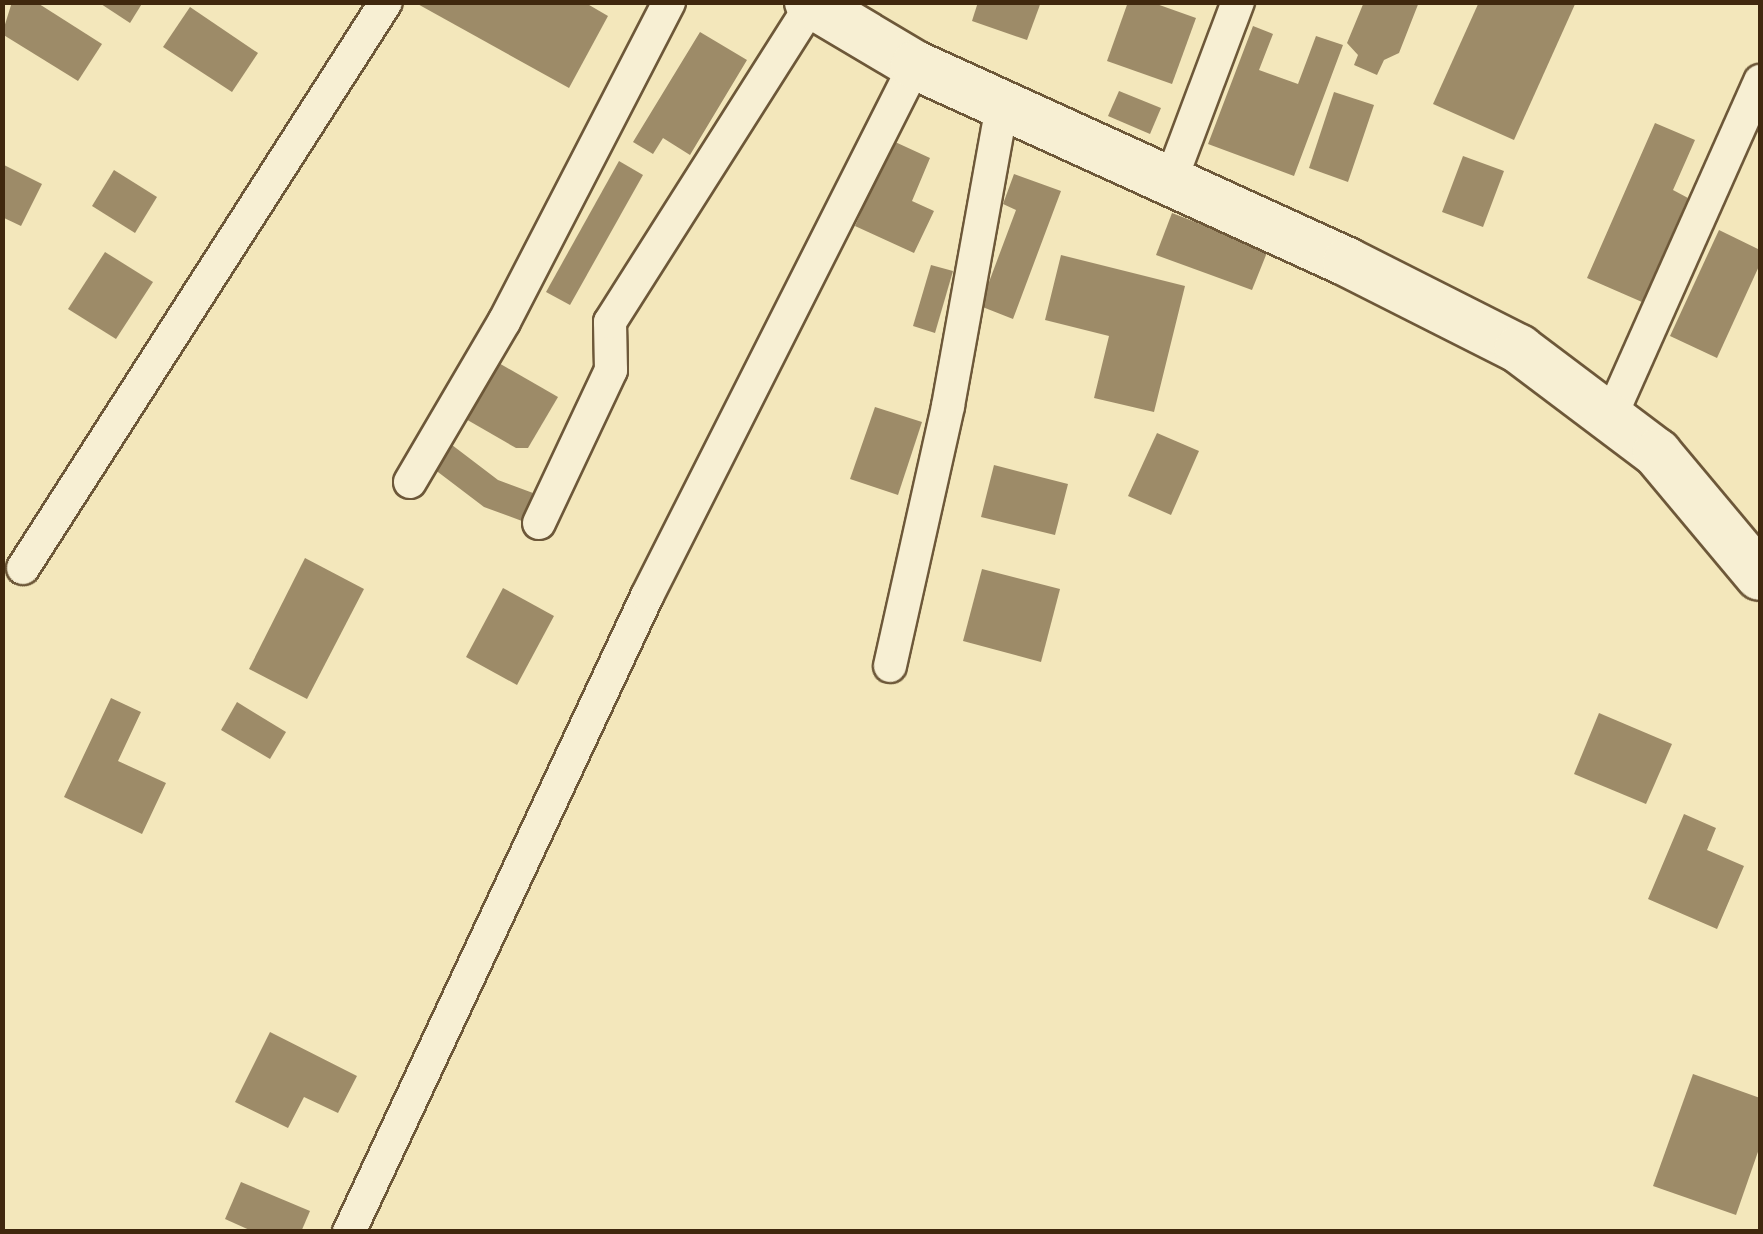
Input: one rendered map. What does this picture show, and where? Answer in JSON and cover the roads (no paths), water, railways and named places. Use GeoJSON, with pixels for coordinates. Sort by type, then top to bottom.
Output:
{"type":"FeatureCollection","features":[{"type":"Feature","properties":{"kind":"street"},"geometry":{"type":"LineString","coordinates":[[22,568],[386,2]]}},
{"type":"Feature","properties":{"kind":"street"},"geometry":{"type":"LineString","coordinates":[[410,482],[504,322],[669,2]]}},
{"type":"Feature","properties":{"kind":"street"},"geometry":{"type":"LineString","coordinates":[[1171,180],[1238,2]]}},
{"type":"Feature","properties":{"kind":"street"},"geometry":{"type":"LineString","coordinates":[[540,523],[611,370],[610,322],[832,9],[915,65],[1171,180],[1519,350],[1657,453],[1760,576]]}},
{"type":"Feature","properties":{"kind":"street"},"geometry":{"type":"LineString","coordinates":[[348,1232],[647,596],[915,65]]}},
{"type":"Feature","properties":{"kind":"street"},"geometry":{"type":"LineString","coordinates":[[1612,416],[1760,81]]}},
{"type":"Feature","properties":{"kind":"street"},"geometry":{"type":"LineString","coordinates":[[890,666],[948,406],[1002,106]]}}]}
